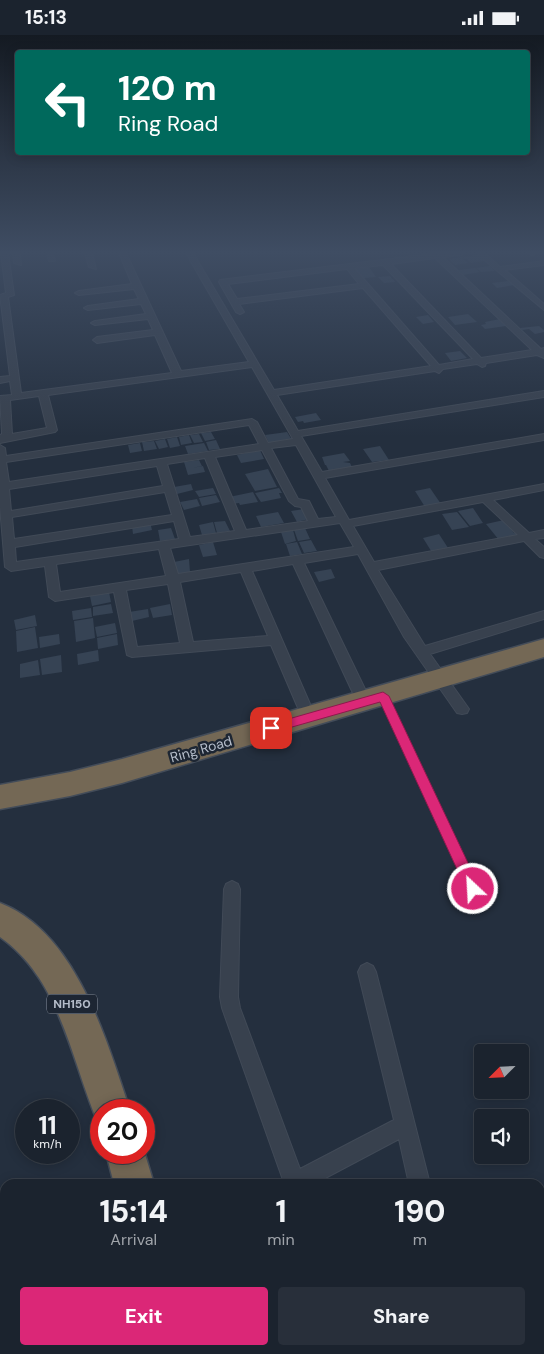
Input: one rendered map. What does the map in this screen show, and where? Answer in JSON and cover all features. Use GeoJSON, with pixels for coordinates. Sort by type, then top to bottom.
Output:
{"type":"FeatureCollection","features":[{"type":"Feature","properties":{"kind":"highway","name":"Ring Road"},"geometry":{"type":"LineString","coordinates":[[0,797],[70,784],[122,771],[371,692],[432,666],[544,634]]}},
{"type":"Feature","properties":{"kind":"highway","name":"Ring Road"},"geometry":{"type":"LineString","coordinates":[[432,666],[544,649]]}},
{"type":"Feature","properties":{"kind":"highway","name":"Ring Road"},"geometry":{"type":"LineString","coordinates":[[0,782],[105,760],[303,704],[371,692]]}},
{"type":"Feature","properties":{"kind":"highway","name":"NH150"},"geometry":{"type":"LineString","coordinates":[[0,918],[24,937],[43,957],[60,981],[89,1045],[107,1099]]}},
{"type":"Feature","properties":{"kind":"highway"},"geometry":{"type":"LineString","coordinates":[[128,1164],[133,1179]]}},
{"type":"Feature","properties":{"kind":"street"},"geometry":{"type":"LineString","coordinates":[[3,315],[12,357],[17,397]]}},
{"type":"Feature","properties":{"kind":"street"},"geometry":{"type":"LineString","coordinates":[[226,315],[409,635],[462,709]]}},
{"type":"Feature","properties":{"kind":"street"},"geometry":{"type":"LineString","coordinates":[[391,315],[438,369]]}},
{"type":"Feature","properties":{"kind":"street"},"geometry":{"type":"LineString","coordinates":[[435,315],[480,362]]}},
{"type":"Feature","properties":{"kind":"street"},"geometry":{"type":"LineString","coordinates":[[500,315],[542,354]]}},
{"type":"Feature","properties":{"kind":"street"},"geometry":{"type":"LineString","coordinates":[[95,323],[151,316],[178,375]]}},
{"type":"Feature","properties":{"kind":"street"},"geometry":{"type":"LineString","coordinates":[[97,340],[158,332]]}},
{"type":"Feature","properties":{"kind":"street"},"geometry":{"type":"LineString","coordinates":[[272,394],[542,354]]}},
{"type":"Feature","properties":{"kind":"street"},"geometry":{"type":"LineString","coordinates":[[0,359],[12,357]]}},
{"type":"Feature","properties":{"kind":"street"},"geometry":{"type":"LineString","coordinates":[[255,364],[3,399],[7,435],[1,442],[2,487],[12,567],[345,521],[544,487]]}},
{"type":"Feature","properties":{"kind":"street"},"geometry":{"type":"LineString","coordinates":[[0,379],[15,378]]}},
{"type":"Feature","properties":{"kind":"street"},"geometry":{"type":"LineString","coordinates":[[1,442],[52,430],[44,393]]}},
{"type":"Feature","properties":{"kind":"street"},"geometry":{"type":"LineString","coordinates":[[2,487],[266,446],[297,438],[544,394]]}},
{"type":"Feature","properties":{"kind":"street"},"geometry":{"type":"LineString","coordinates":[[1,461],[252,422],[294,501],[299,504],[305,503],[315,524]]}},
{"type":"Feature","properties":{"kind":"street"},"geometry":{"type":"LineString","coordinates":[[319,476],[544,437]]}},
{"type":"Feature","properties":{"kind":"street"},"geometry":{"type":"LineString","coordinates":[[209,455],[242,534]]}},
{"type":"Feature","properties":{"kind":"street"},"geometry":{"type":"LineString","coordinates":[[161,463],[186,542]]}},
{"type":"Feature","properties":{"kind":"street"},"geometry":{"type":"LineString","coordinates":[[6,515],[169,489]]}},
{"type":"Feature","properties":{"kind":"street"},"geometry":{"type":"LineString","coordinates":[[486,498],[544,554]]}},
{"type":"Feature","properties":{"kind":"street"},"geometry":{"type":"LineString","coordinates":[[9,544],[178,517]]}},
{"type":"Feature","properties":{"kind":"street"},"geometry":{"type":"LineString","coordinates":[[370,567],[544,534]]}},
{"type":"Feature","properties":{"kind":"street"},"geometry":{"type":"LineString","coordinates":[[163,545],[173,579],[188,647]]}},
{"type":"Feature","properties":{"kind":"street"},"geometry":{"type":"LineString","coordinates":[[50,561],[55,597],[362,550]]}},
{"type":"Feature","properties":{"kind":"street"},"geometry":{"type":"LineString","coordinates":[[297,560],[371,692]]}},
{"type":"Feature","properties":{"kind":"street"},"geometry":{"type":"LineString","coordinates":[[246,568],[303,704]]}},
{"type":"Feature","properties":{"kind":"street"},"geometry":{"type":"LineString","coordinates":[[119,587],[132,653],[276,640]]}},
{"type":"Feature","properties":{"kind":"street"},"geometry":{"type":"LineString","coordinates":[[432,666],[544,615]]}},
{"type":"Feature","properties":{"kind":"street"},"geometry":{"type":"LineString","coordinates":[[232,889],[229,997],[231,1008],[293,1179]]}},
{"type":"Feature","properties":{"kind":"street"},"geometry":{"type":"LineString","coordinates":[[367,972],[419,1179]]}},
{"type":"Feature","properties":{"kind":"street"},"geometry":{"type":"LineString","coordinates":[[302,1179],[405,1125]]}},
{"type":"Feature","properties":{"kind":"lane"},"geometry":{"type":"LineString","coordinates":[[371,692],[473,889]]}},
{"type":"Feature","properties":{"kind":"building"},"geometry":{"type":"Polygon","coordinates":[[[428,315],[434,322],[423,324],[416,317],[428,315]]]}},
{"type":"Feature","properties":{"kind":"building"},"geometry":{"type":"Polygon","coordinates":[[[469,315],[477,322],[455,325],[448,317],[469,315]]]}},
{"type":"Feature","properties":{"kind":"building"},"geometry":{"type":"Polygon","coordinates":[[[500,319],[506,326],[485,329],[481,325],[486,324],[485,322],[500,319]]]}},
{"type":"Feature","properties":{"kind":"building"},"geometry":{"type":"Polygon","coordinates":[[[539,326],[544,332],[535,334],[529,329],[522,330],[520,328],[539,326]]]}},
{"type":"Feature","properties":{"kind":"building"},"geometry":{"type":"Polygon","coordinates":[[[460,351],[467,358],[451,361],[445,353],[460,351]]]}},
{"type":"Feature","properties":{"kind":"building"},"geometry":{"type":"Polygon","coordinates":[[[316,413],[321,420],[304,423],[303,421],[298,422],[295,417],[316,413]]]}},
{"type":"Feature","properties":{"kind":"building"},"geometry":{"type":"Polygon","coordinates":[[[211,432],[215,439],[205,441],[201,433],[211,432]]]}},
{"type":"Feature","properties":{"kind":"building"},"geometry":{"type":"Polygon","coordinates":[[[287,432],[292,440],[269,443],[265,435],[287,432]]]}},
{"type":"Feature","properties":{"kind":"building"},"geometry":{"type":"Polygon","coordinates":[[[199,434],[203,442],[194,443],[190,435],[199,434]]]}},
{"type":"Feature","properties":{"kind":"building"},"geometry":{"type":"Polygon","coordinates":[[[189,435],[192,443],[181,445],[179,437],[189,435]]]}},
{"type":"Feature","properties":{"kind":"building"},"geometry":{"type":"Polygon","coordinates":[[[177,437],[180,446],[170,448],[167,439],[177,437]]]}},
{"type":"Feature","properties":{"kind":"building"},"geometry":{"type":"Polygon","coordinates":[[[165,439],[168,447],[159,449],[155,441],[165,439]]]}},
{"type":"Feature","properties":{"kind":"building"},"geometry":{"type":"Polygon","coordinates":[[[216,440],[220,449],[209,450],[206,442],[216,440]]]}},
{"type":"Feature","properties":{"kind":"building"},"geometry":{"type":"Polygon","coordinates":[[[154,441],[157,449],[144,451],[142,442],[154,441]]]}},
{"type":"Feature","properties":{"kind":"building"},"geometry":{"type":"Polygon","coordinates":[[[140,443],[142,451],[130,453],[128,445],[140,443]]]}},
{"type":"Feature","properties":{"kind":"building"},"geometry":{"type":"Polygon","coordinates":[[[204,443],[208,451],[188,454],[185,446],[204,443]]]}},
{"type":"Feature","properties":{"kind":"building"},"geometry":{"type":"Polygon","coordinates":[[[380,446],[389,460],[372,462],[363,449],[380,446]]]}},
{"type":"Feature","properties":{"kind":"building"},"geometry":{"type":"Polygon","coordinates":[[[260,450],[264,459],[241,463],[237,455],[260,450]]]}},
{"type":"Feature","properties":{"kind":"building"},"geometry":{"type":"Polygon","coordinates":[[[344,453],[350,461],[343,462],[350,463],[353,469],[330,473],[322,457],[344,453]]]}},
{"type":"Feature","properties":{"kind":"building"},"geometry":{"type":"Polygon","coordinates":[[[199,460],[202,466],[192,468],[203,466],[205,472],[188,475],[184,462],[199,460]]]}},
{"type":"Feature","properties":{"kind":"building"},"geometry":{"type":"Polygon","coordinates":[[[268,469],[277,487],[255,491],[245,474],[268,469]]]}},
{"type":"Feature","properties":{"kind":"building"},"geometry":{"type":"Polygon","coordinates":[[[191,484],[193,490],[177,494],[174,487],[191,484]]]}},
{"type":"Feature","properties":{"kind":"building"},"geometry":{"type":"Polygon","coordinates":[[[213,488],[216,494],[199,497],[195,491],[213,488]]]}},
{"type":"Feature","properties":{"kind":"building"},"geometry":{"type":"Polygon","coordinates":[[[279,488],[282,493],[279,493],[281,498],[261,502],[255,493],[279,488]]]}},
{"type":"Feature","properties":{"kind":"building"},"geometry":{"type":"Polygon","coordinates":[[[430,488],[441,504],[425,507],[415,491],[430,488]]]}},
{"type":"Feature","properties":{"kind":"building"},"geometry":{"type":"Polygon","coordinates":[[[253,492],[258,502],[240,505],[239,503],[232,504],[229,497],[253,492]]]}},
{"type":"Feature","properties":{"kind":"building"},"geometry":{"type":"Polygon","coordinates":[[[216,495],[220,502],[202,506],[199,498],[216,495]]]}},
{"type":"Feature","properties":{"kind":"building"},"geometry":{"type":"Polygon","coordinates":[[[197,499],[200,506],[184,510],[180,502],[197,499]]]}},
{"type":"Feature","properties":{"kind":"building"},"geometry":{"type":"Polygon","coordinates":[[[473,508],[483,523],[470,526],[458,511],[473,508]]]}},
{"type":"Feature","properties":{"kind":"building"},"geometry":{"type":"Polygon","coordinates":[[[304,509],[309,519],[297,522],[291,511],[304,509]]]}},
{"type":"Feature","properties":{"kind":"building"},"geometry":{"type":"Polygon","coordinates":[[[278,512],[284,523],[261,527],[256,516],[278,512]]]}},
{"type":"Feature","properties":{"kind":"building"},"geometry":{"type":"Polygon","coordinates":[[[457,512],[469,527],[452,530],[442,514],[457,512]]]}},
{"type":"Feature","properties":{"kind":"building"},"geometry":{"type":"Polygon","coordinates":[[[504,520],[514,533],[518,532],[521,536],[499,540],[486,524],[504,520]]]}},
{"type":"Feature","properties":{"kind":"building"},"geometry":{"type":"Polygon","coordinates":[[[225,521],[230,531],[217,533],[214,522],[225,521]]]}},
{"type":"Feature","properties":{"kind":"building"},"geometry":{"type":"Polygon","coordinates":[[[150,522],[152,530],[133,534],[132,526],[150,522]]]}},
{"type":"Feature","properties":{"kind":"building"},"geometry":{"type":"Polygon","coordinates":[[[213,522],[216,533],[202,535],[199,525],[213,522]]]}},
{"type":"Feature","properties":{"kind":"building"},"geometry":{"type":"Polygon","coordinates":[[[171,528],[175,539],[160,541],[158,530],[171,528]]]}},
{"type":"Feature","properties":{"kind":"building"},"geometry":{"type":"Polygon","coordinates":[[[305,528],[310,539],[298,541],[294,530],[305,528]]]}},
{"type":"Feature","properties":{"kind":"building"},"geometry":{"type":"Polygon","coordinates":[[[293,530],[296,541],[285,544],[281,532],[293,530]]]}},
{"type":"Feature","properties":{"kind":"building"},"geometry":{"type":"Polygon","coordinates":[[[439,534],[450,551],[433,554],[423,538],[439,534]]]}},
{"type":"Feature","properties":{"kind":"building"},"geometry":{"type":"Polygon","coordinates":[[[311,540],[317,551],[304,553],[299,542],[311,540]]]}},
{"type":"Feature","properties":{"kind":"building"},"geometry":{"type":"Polygon","coordinates":[[[213,542],[217,555],[203,557],[199,545],[213,542]]]}},
{"type":"Feature","properties":{"kind":"building"},"geometry":{"type":"Polygon","coordinates":[[[297,542],[302,554],[290,556],[286,544],[297,542]]]}},
{"type":"Feature","properties":{"kind":"building"},"geometry":{"type":"Polygon","coordinates":[[[189,559],[190,572],[176,574],[174,562],[189,559]]]}},
{"type":"Feature","properties":{"kind":"building"},"geometry":{"type":"Polygon","coordinates":[[[331,569],[335,578],[319,582],[314,572],[331,569]]]}},
{"type":"Feature","properties":{"kind":"building"},"geometry":{"type":"Polygon","coordinates":[[[109,592],[111,602],[92,606],[90,596],[109,592]]]}},
{"type":"Feature","properties":{"kind":"building"},"geometry":{"type":"Polygon","coordinates":[[[111,604],[113,613],[93,616],[93,607],[111,604]]]}},
{"type":"Feature","properties":{"kind":"building"},"geometry":{"type":"Polygon","coordinates":[[[170,604],[172,615],[153,618],[150,608],[170,604]]]}},
{"type":"Feature","properties":{"kind":"building"},"geometry":{"type":"Polygon","coordinates":[[[91,608],[92,617],[73,620],[72,611],[91,608]]]}},
{"type":"Feature","properties":{"kind":"building"},"geometry":{"type":"Polygon","coordinates":[[[148,609],[149,617],[132,621],[129,612],[148,609]]]}},
{"type":"Feature","properties":{"kind":"building"},"geometry":{"type":"Polygon","coordinates":[[[35,615],[37,626],[16,630],[14,620],[35,615]]]}},
{"type":"Feature","properties":{"kind":"building"},"geometry":{"type":"Polygon","coordinates":[[[93,618],[95,638],[76,642],[74,621],[93,618]]]}},
{"type":"Feature","properties":{"kind":"building"},"geometry":{"type":"Polygon","coordinates":[[[115,623],[117,633],[97,637],[95,627],[115,623]]]}},
{"type":"Feature","properties":{"kind":"building"},"geometry":{"type":"Polygon","coordinates":[[[35,627],[38,648],[17,652],[16,631],[35,627]]]}},
{"type":"Feature","properties":{"kind":"building"},"geometry":{"type":"Polygon","coordinates":[[[59,634],[60,644],[40,648],[39,637],[59,634]]]}},
{"type":"Feature","properties":{"kind":"building"},"geometry":{"type":"Polygon","coordinates":[[[117,634],[118,645],[98,649],[97,638],[117,634]]]}},
{"type":"Feature","properties":{"kind":"building"},"geometry":{"type":"Polygon","coordinates":[[[98,650],[99,661],[78,665],[77,654],[98,650]]]}},
{"type":"Feature","properties":{"kind":"building"},"geometry":{"type":"Polygon","coordinates":[[[61,655],[62,672],[42,675],[40,659],[61,655]]]}},
{"type":"Feature","properties":{"kind":"building"},"geometry":{"type":"Polygon","coordinates":[[[38,660],[40,675],[20,678],[20,664],[38,660]]]}},
{"type":"Feature","properties":{"kind":"route"},"geometry":{"type":"LineString","coordinates":[[271,728],[383,696],[473,889]]}}]}
